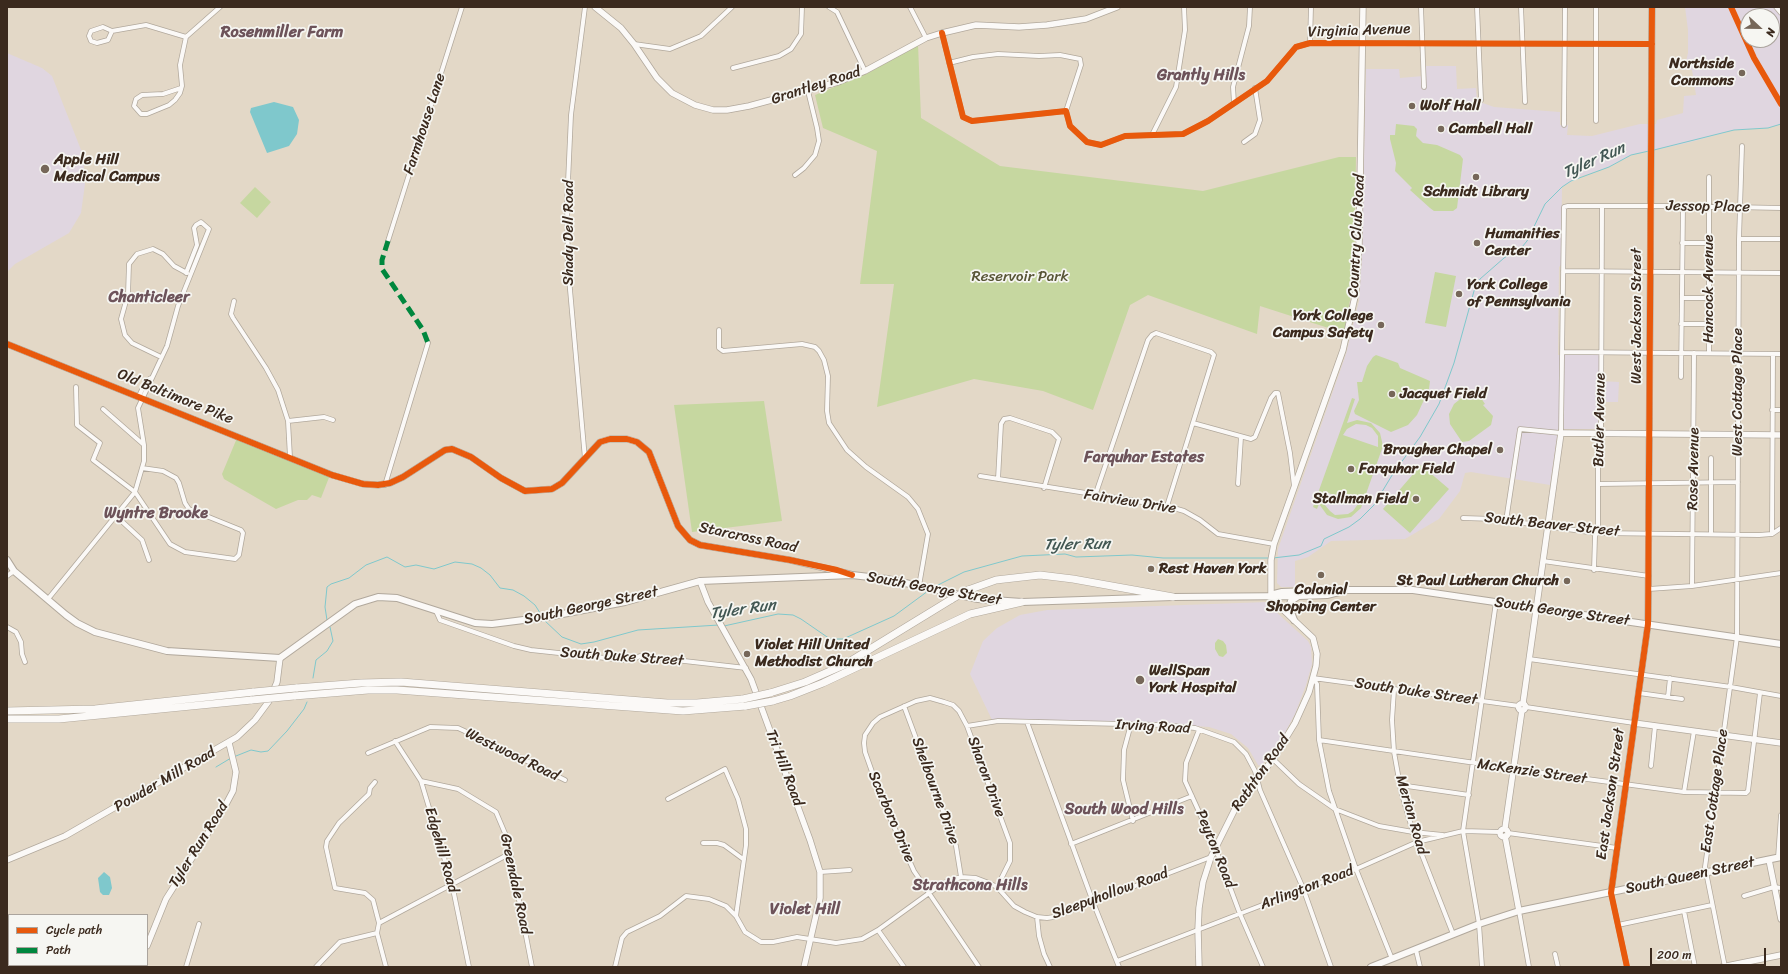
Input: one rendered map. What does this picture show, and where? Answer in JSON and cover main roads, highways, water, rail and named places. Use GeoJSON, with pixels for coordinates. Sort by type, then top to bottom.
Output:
{"type":"FeatureCollection","features":[{"type":"Feature","properties":{"kind":"highway"},"geometry":{"type":"LineString","coordinates":[[7,718],[59,719],[368,690],[397,690],[683,711],[745,702],[805,682],[844,666],[952,598],[968,590],[996,580],[1040,575],[1074,579],[1173,597]]}},
{"type":"Feature","properties":{"kind":"highway"},"geometry":{"type":"LineString","coordinates":[[7,711],[89,709],[296,688],[361,683],[401,682],[667,702],[697,703],[773,701],[830,680],[970,614],[1022,602]]}},
{"type":"Feature","properties":{"kind":"main road","name":"South George Street"},"geometry":{"type":"LineString","coordinates":[[7,560],[14,571],[86,628],[167,651],[280,658],[363,600],[378,597],[397,598],[436,611],[484,624],[502,624],[625,602],[700,581],[852,575],[932,588],[978,598],[1022,602],[1173,597],[1271,595],[1299,596],[1328,595],[1343,591]]}},
{"type":"Feature","properties":{"kind":"main road","name":"South George Street"},"geometry":{"type":"LineString","coordinates":[[1271,595],[1282,592],[1413,590],[1781,644]]}},
{"type":"Feature","properties":{"kind":"main road"},"geometry":{"type":"LineString","coordinates":[[1294,620],[1289,610],[1290,604],[1293,599],[1299,596]]}},
{"type":"Feature","properties":{"kind":"main road","name":"South Queen Street"},"geometry":{"type":"LineString","coordinates":[[1371,967],[1479,924],[1519,911],[1779,858]]}},
{"type":"Feature","properties":{"kind":"water"},"geometry":{"type":"Polygon","coordinates":[[[274,102],[293,107],[299,120],[297,134],[289,146],[267,153],[250,112],[251,108],[274,102]]]}},
{"type":"Feature","properties":{"kind":"water"},"geometry":{"type":"Polygon","coordinates":[[[104,872],[110,877],[112,888],[109,895],[103,895],[100,892],[98,878],[104,872]]]}},
{"type":"Feature","properties":{"kind":"waterway","name":"Tyler Run"},"geometry":{"type":"LineString","coordinates":[[1654,150],[1734,130],[1768,128],[1781,124]]}},
{"type":"Feature","properties":{"kind":"waterway","name":"Tyler Run"},"geometry":{"type":"LineString","coordinates":[[1273,558],[1299,555],[1321,546],[1324,539],[1349,527],[1360,519],[1374,505],[1394,472],[1420,437],[1439,404],[1454,363],[1474,291],[1480,279],[1504,258],[1522,247],[1527,241],[1545,204],[1562,187],[1571,181],[1609,167],[1631,155],[1649,151]]}},
{"type":"Feature","properties":{"kind":"waterway","name":"Tyler Run"},"geometry":{"type":"LineString","coordinates":[[934,587],[964,572],[1022,556],[1065,554],[1076,557],[1132,555],[1163,558],[1270,558]]}},
{"type":"Feature","properties":{"kind":"waterway","name":"Tyler Run"},"geometry":{"type":"LineString","coordinates":[[327,620],[325,607],[327,587],[331,584],[349,578],[366,565],[387,557],[405,567],[416,565],[434,569],[455,562],[472,564],[481,568],[490,575],[500,588],[513,590],[524,596],[535,605],[542,616]]}},
{"type":"Feature","properties":{"kind":"waterway","name":"Tyler Run"},"geometry":{"type":"LineString","coordinates":[[724,626],[778,614],[793,615],[830,639],[843,639],[894,616],[928,591]]}},
{"type":"Feature","properties":{"kind":"waterway","name":"Tyler Run"},"geometry":{"type":"LineString","coordinates":[[544,620],[562,637],[581,644],[638,630],[719,625]]}},
{"type":"Feature","properties":{"kind":"waterway","name":"Tyler Run"},"geometry":{"type":"LineString","coordinates":[[313,678],[316,660],[327,651],[333,641],[330,627]]}},
{"type":"Feature","properties":{"kind":"waterway","name":"Tyler Run"},"geometry":{"type":"LineString","coordinates":[[236,756],[251,750],[261,752],[268,751],[287,731],[304,709],[307,702]]}},
{"type":"Feature","properties":{"kind":"waterway","name":"Tyler Run"},"geometry":{"type":"LineString","coordinates":[[216,767],[231,758]]}},
{"type":"Feature","properties":{"kind":"place","name":"Northside Commons"},"geometry":{"type":"Point","coordinates":[1742,73]}},
{"type":"Feature","properties":{"kind":"place","name":"Wolf Hall"},"geometry":{"type":"Point","coordinates":[1412,106]}},
{"type":"Feature","properties":{"kind":"place","name":"Cambell Hall"},"geometry":{"type":"Point","coordinates":[1441,129]}},
{"type":"Feature","properties":{"kind":"place","name":"Apple Hill Medical Campus"},"geometry":{"type":"Point","coordinates":[45,169]}},
{"type":"Feature","properties":{"kind":"place","name":"Schmidt Library"},"geometry":{"type":"Point","coordinates":[1476,177]}},
{"type":"Feature","properties":{"kind":"place","name":"Humanities Center"},"geometry":{"type":"Point","coordinates":[1477,243]}},
{"type":"Feature","properties":{"kind":"place","name":"York College of Pennsylvania"},"geometry":{"type":"Point","coordinates":[1459,294]}},
{"type":"Feature","properties":{"kind":"place","name":"York College Campus Safety"},"geometry":{"type":"Point","coordinates":[1381,325]}},
{"type":"Feature","properties":{"kind":"place","name":"Jacquet Field"},"geometry":{"type":"Point","coordinates":[1392,394]}},
{"type":"Feature","properties":{"kind":"place","name":"Brougher Chapel"},"geometry":{"type":"Point","coordinates":[1500,450]}},
{"type":"Feature","properties":{"kind":"place","name":"Farquhar Field"},"geometry":{"type":"Point","coordinates":[1351,469]}},
{"type":"Feature","properties":{"kind":"place","name":"Stallman Field"},"geometry":{"type":"Point","coordinates":[1416,499]}},
{"type":"Feature","properties":{"kind":"place","name":"Rest Haven York"},"geometry":{"type":"Point","coordinates":[1151,569]}},
{"type":"Feature","properties":{"kind":"place","name":"Colonial Shopping Center"},"geometry":{"type":"Point","coordinates":[1321,575]}},
{"type":"Feature","properties":{"kind":"place","name":"St Paul Lutheran Church"},"geometry":{"type":"Point","coordinates":[1567,581]}},
{"type":"Feature","properties":{"kind":"place","name":"Violet Hill United Methodist Church"},"geometry":{"type":"Point","coordinates":[747,654]}},
{"type":"Feature","properties":{"kind":"place","name":"WellSpan York Hospital"},"geometry":{"type":"Point","coordinates":[1140,680]}},
{"type":"Feature","properties":{"kind":"district","name":"Rosenmiller Farm"},"geometry":{"type":"Point","coordinates":[282,33]}},
{"type":"Feature","properties":{"kind":"district","name":"Grantly Hills"},"geometry":{"type":"Point","coordinates":[1201,76]}},
{"type":"Feature","properties":{"kind":"district","name":"Chanticleer"},"geometry":{"type":"Point","coordinates":[149,298]}},
{"type":"Feature","properties":{"kind":"district","name":"Farquhar Estates"},"geometry":{"type":"Point","coordinates":[1144,458]}},
{"type":"Feature","properties":{"kind":"district","name":"Wyntre Brooke"},"geometry":{"type":"Point","coordinates":[156,514]}},
{"type":"Feature","properties":{"kind":"district","name":"South Wood Hills"},"geometry":{"type":"Point","coordinates":[1124,810]}},
{"type":"Feature","properties":{"kind":"district","name":"Strathcona Hills"},"geometry":{"type":"Point","coordinates":[970,886]}},
{"type":"Feature","properties":{"kind":"district","name":"Violet Hill"},"geometry":{"type":"Point","coordinates":[805,910]}},
{"type":"Feature","properties":{"kind":"park label","name":"Reservoir Park"},"geometry":{"type":"Point","coordinates":[1020,277]}}]}
